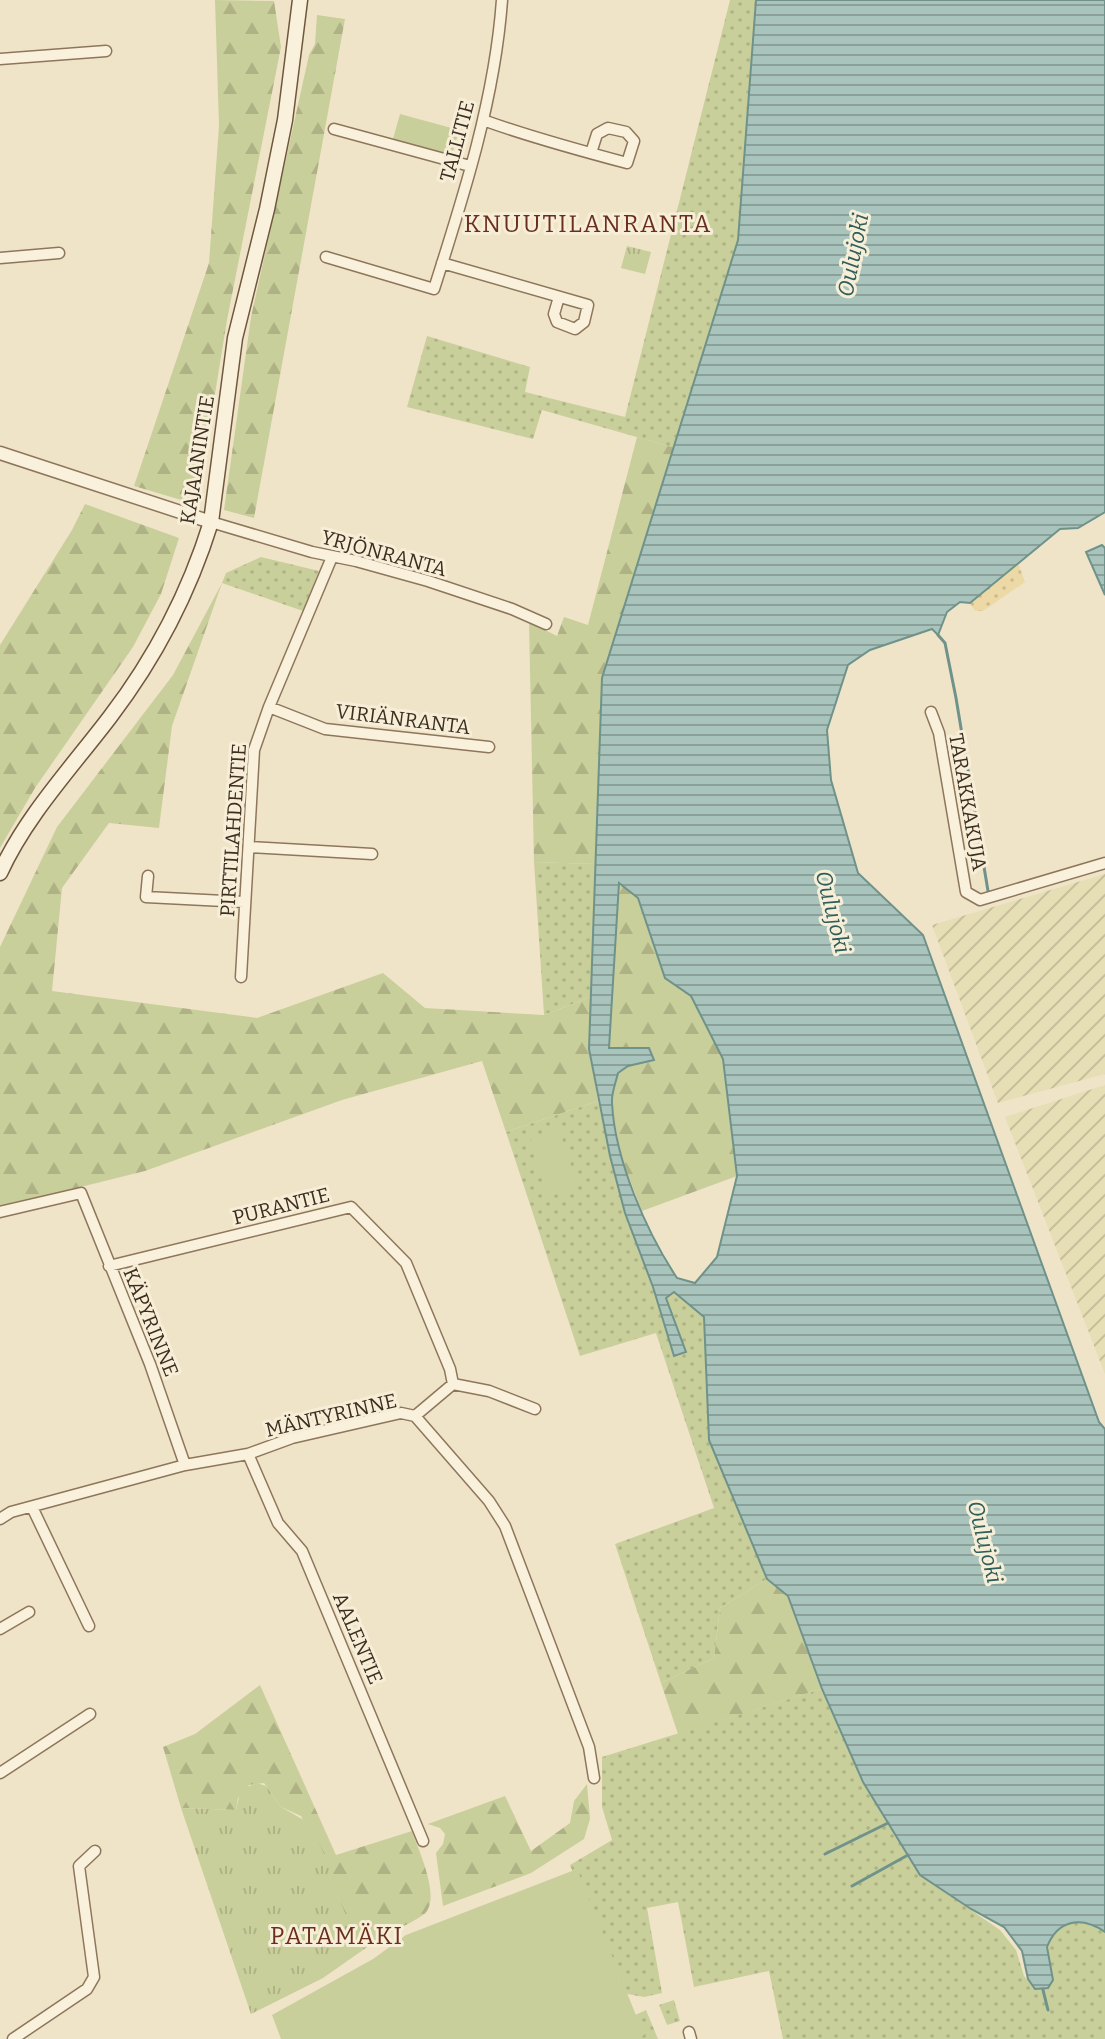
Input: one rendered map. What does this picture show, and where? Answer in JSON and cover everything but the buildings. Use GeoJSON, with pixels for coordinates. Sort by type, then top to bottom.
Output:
{"type":"FeatureCollection","features":[{"type":"Feature","properties":{"kind":"main road","name":"KAJAANINTIE"},"geometry":{"type":"LineString","coordinates":[[0,873],[43,803],[152,658],[191,580],[211,522],[235,338],[285,120],[300,0]]}},
{"type":"Feature","properties":{"kind":"street","name":"TALLITIE"},"geometry":{"type":"LineString","coordinates":[[326,257],[434,289],[483,120],[498,45],[502,0]]}},
{"type":"Feature","properties":{"kind":"street"},"geometry":{"type":"LineString","coordinates":[[0,59],[106,51]]}},
{"type":"Feature","properties":{"kind":"street"},"geometry":{"type":"LineString","coordinates":[[483,120],[591,153]]}},
{"type":"Feature","properties":{"kind":"street"},"geometry":{"type":"LineString","coordinates":[[334,129],[470,166]]}},
{"type":"Feature","properties":{"kind":"street"},"geometry":{"type":"LineString","coordinates":[[0,258],[59,253]]}},
{"type":"Feature","properties":{"kind":"street"},"geometry":{"type":"LineString","coordinates":[[442,263],[559,297]]}},
{"type":"Feature","properties":{"kind":"street"},"geometry":{"type":"LineString","coordinates":[[0,453],[211,522]]}},
{"type":"Feature","properties":{"kind":"street","name":"YRJÖNRANTA"},"geometry":{"type":"LineString","coordinates":[[211,522],[428,581],[512,609],[546,624]]}},
{"type":"Feature","properties":{"kind":"street","name":"PIRTTILAHDENTIE"},"geometry":{"type":"LineString","coordinates":[[241,977],[254,750],[332,557]]}},
{"type":"Feature","properties":{"kind":"street","name":"VIRIÄNRANTA"},"geometry":{"type":"LineString","coordinates":[[269,707],[325,729],[489,747]]}},
{"type":"Feature","properties":{"kind":"street","name":"TARAKKAKUJA"},"geometry":{"type":"LineString","coordinates":[[931,712],[939,733],[966,892],[970,896],[980,900],[1105,863]]}},
{"type":"Feature","properties":{"kind":"street"},"geometry":{"type":"LineString","coordinates":[[249,847],[372,854]]}},
{"type":"Feature","properties":{"kind":"street"},"geometry":{"type":"LineString","coordinates":[[148,876],[146,897],[244,902]]}},
{"type":"Feature","properties":{"kind":"street","name":"KÄPYRINNE"},"geometry":{"type":"LineString","coordinates":[[0,1212],[81,1193],[150,1364],[185,1465]]}},
{"type":"Feature","properties":{"kind":"street","name":"PURANTIE"},"geometry":{"type":"LineString","coordinates":[[109,1266],[351,1207],[406,1263],[450,1369],[453,1384]]}},
{"type":"Feature","properties":{"kind":"street"},"geometry":{"type":"LineString","coordinates":[[415,1416],[438,1400],[453,1384],[489,1391],[535,1409]]}},
{"type":"Feature","properties":{"kind":"street","name":"MÄNTYRINNE"},"geometry":{"type":"LineString","coordinates":[[0,1519],[11,1512],[185,1465],[248,1454],[292,1438],[401,1413],[415,1416],[489,1501],[505,1526],[589,1747],[594,1778]]}},
{"type":"Feature","properties":{"kind":"street","name":"AALENTIE"},"geometry":{"type":"LineString","coordinates":[[248,1454],[278,1523],[302,1551],[423,1841]]}},
{"type":"Feature","properties":{"kind":"street"},"geometry":{"type":"LineString","coordinates":[[32,1507],[89,1626]]}},
{"type":"Feature","properties":{"kind":"street"},"geometry":{"type":"LineString","coordinates":[[0,1629],[29,1612]]}},
{"type":"Feature","properties":{"kind":"street"},"geometry":{"type":"LineString","coordinates":[[0,1773],[90,1714]]}},
{"type":"Feature","properties":{"kind":"street"},"geometry":{"type":"LineString","coordinates":[[13,2039],[87,1989],[94,1977],[79,1866],[95,1851]]}},
{"type":"Feature","properties":{"kind":"shaded area"},"geometry":{"type":"Polygon","coordinates":[[[1105,874],[1105,1074],[998,1103],[932,925],[1105,874]]]}},
{"type":"Feature","properties":{"kind":"shaded area"},"geometry":{"type":"Polygon","coordinates":[[[1105,1085],[1105,1374],[1005,1117],[1105,1085]]]}},
{"type":"Feature","properties":{"kind":"green space"},"geometry":{"type":"Polygon","coordinates":[[[215,0],[274,1],[281,47],[227,320],[199,492],[188,502],[134,486],[209,263],[219,126],[215,0]]]}},
{"type":"Feature","properties":{"kind":"green space"},"geometry":{"type":"Polygon","coordinates":[[[730,0],[756,0],[738,240],[675,448],[542,410],[533,439],[407,407],[427,336],[530,367],[525,392],[625,417],[730,0]]]}},
{"type":"Feature","properties":{"kind":"green space"},"geometry":{"type":"Polygon","coordinates":[[[317,15],[345,19],[254,518],[224,510],[251,317],[309,55],[315,44],[317,15]]]}},
{"type":"Feature","properties":{"kind":"green space"},"geometry":{"type":"Polygon","coordinates":[[[400,114],[459,130],[452,155],[393,139],[400,114]]]}},
{"type":"Feature","properties":{"kind":"green space"},"geometry":{"type":"Polygon","coordinates":[[[627,246],[651,252],[645,274],[621,268],[627,246]]]}},
{"type":"Feature","properties":{"kind":"green space"},"geometry":{"type":"Polygon","coordinates":[[[637,437],[675,448],[602,678],[595,864],[534,862],[529,622],[557,636],[564,617],[588,625],[637,437]]]}},
{"type":"Feature","properties":{"kind":"green space"},"geometry":{"type":"Polygon","coordinates":[[[85,504],[179,538],[161,594],[133,647],[35,788],[0,848],[0,645],[85,504]]]}},
{"type":"Feature","properties":{"kind":"green space"},"geometry":{"type":"Polygon","coordinates":[[[261,557],[319,571],[303,611],[222,583],[226,573],[261,557]]]}},
{"type":"Feature","properties":{"kind":"green space"},"geometry":{"type":"Polygon","coordinates":[[[222,583],[172,726],[159,828],[109,823],[62,888],[52,991],[257,1018],[383,973],[425,1008],[544,1015],[593,996],[589,1049],[598,1101],[506,1132],[482,1061],[342,1100],[145,1171],[0,1207],[0,947],[57,827],[173,675],[222,583]]]}},
{"type":"Feature","properties":{"kind":"green space"},"geometry":{"type":"Polygon","coordinates":[[[534,862],[595,864],[593,996],[544,1015],[534,862]]]}},
{"type":"Feature","properties":{"kind":"green space"},"geometry":{"type":"Polygon","coordinates":[[[619,883],[638,898],[665,978],[691,996],[723,1059],[737,1176],[642,1211],[621,1157],[611,1101],[618,1073],[628,1066],[653,1060],[609,1048],[619,883]]]}},
{"type":"Feature","properties":{"kind":"green space"},"geometry":{"type":"Polygon","coordinates":[[[598,1101],[625,1213],[674,1355],[686,1351],[666,1297],[674,1292],[704,1317],[710,1440],[767,1579],[720,1608],[714,1658],[661,1683],[615,1544],[714,1508],[656,1333],[580,1356],[506,1132],[598,1101]]]}},
{"type":"Feature","properties":{"kind":"green space"},"geometry":{"type":"Polygon","coordinates":[[[559,1129],[578,1187],[548,1197],[530,1138],[559,1129]]]}},
{"type":"Feature","properties":{"kind":"green space"},"geometry":{"type":"Polygon","coordinates":[[[767,1579],[788,1596],[821,1689],[678,1734],[661,1683],[714,1658],[720,1608],[767,1579]]]}},
{"type":"Feature","properties":{"kind":"green space"},"geometry":{"type":"Polygon","coordinates":[[[260,1685],[336,1855],[412,1831],[431,1893],[427,1911],[419,1918],[383,1936],[346,1916],[301,1816],[281,1807],[264,1783],[249,1785],[238,1798],[236,1810],[181,1808],[163,1747],[195,1734],[260,1685]]]}},
{"type":"Feature","properties":{"kind":"green space"},"geometry":{"type":"Polygon","coordinates":[[[821,1689],[863,1782],[920,1875],[1000,1930],[1016,1950],[1024,1976],[1035,1989],[1052,1983],[1047,1947],[1064,1924],[1083,1922],[1105,1932],[1105,2039],[783,2039],[769,1971],[694,1987],[678,1902],[647,1908],[662,1993],[644,1997],[622,1993],[570,1865],[612,1840],[602,1807],[602,1757],[821,1689]]]}},
{"type":"Feature","properties":{"kind":"green space"},"geometry":{"type":"Polygon","coordinates":[[[257,1783],[266,1786],[281,1807],[309,1823],[330,1866],[346,1915],[362,1927],[383,1936],[323,1978],[251,2014],[181,1808],[236,1810],[241,1789],[257,1783]]]}},
{"type":"Feature","properties":{"kind":"green space"},"geometry":{"type":"Polygon","coordinates":[[[587,1784],[590,1819],[584,1839],[531,1873],[443,1906],[436,1853],[443,1844],[445,1834],[440,1828],[428,1824],[505,1796],[531,1851],[570,1823],[574,1801],[587,1784]]]}},
{"type":"Feature","properties":{"kind":"green space"},"geometry":{"type":"Polygon","coordinates":[[[577,1869],[644,2035],[638,2039],[281,2039],[272,2015],[373,1959],[406,1935],[577,1869]]]}},
{"type":"Feature","properties":{"kind":"green space"},"geometry":{"type":"Polygon","coordinates":[[[674,2000],[680,2021],[667,2025],[659,2005],[674,2000]]]}},
{"type":"Feature","properties":{"kind":"green space"},"geometry":{"type":"Polygon","coordinates":[[[646,2010],[658,2039],[630,2039],[631,2017],[646,2010]]]}},
{"type":"Feature","properties":{"kind":"sand"},"geometry":{"type":"Polygon","coordinates":[[[1018,563],[1025,582],[983,611],[975,611],[970,603],[1018,563]]]}},
{"type":"Feature","properties":{"kind":"water","name":"Oulujoki"},"geometry":{"type":"Polygon","coordinates":[[[756,0],[1105,0],[1105,512],[1078,528],[1060,529],[970,603],[960,602],[947,612],[938,635],[932,629],[870,650],[848,665],[827,730],[831,780],[858,873],[923,935],[1099,1422],[1105,1429],[1105,1932],[1079,1922],[1057,1931],[1047,1947],[1053,1980],[1048,1988],[1035,1989],[1028,1979],[1022,1951],[1004,1927],[920,1875],[863,1782],[822,1689],[788,1596],[767,1579],[709,1440],[704,1317],[674,1292],[666,1298],[686,1352],[674,1356],[653,1287],[625,1213],[610,1156],[589,1049],[602,678],[738,240],[756,0]],[[619,883],[609,1048],[649,1048],[654,1060],[628,1066],[618,1073],[612,1099],[614,1125],[634,1194],[654,1239],[677,1278],[695,1283],[717,1257],[737,1176],[723,1059],[691,996],[665,978],[638,898],[619,883]]]}},
{"type":"Feature","properties":{"kind":"water"},"geometry":{"type":"Polygon","coordinates":[[[1102,545],[1105,548],[1105,595],[1086,552],[1102,545]]]}},
{"type":"Feature","properties":{"kind":"waterway"},"geometry":{"type":"LineString","coordinates":[[938,635],[945,643],[956,698],[988,891]]}},
{"type":"Feature","properties":{"kind":"waterway"},"geometry":{"type":"LineString","coordinates":[[825,1854],[888,1823]]}},
{"type":"Feature","properties":{"kind":"waterway"},"geometry":{"type":"LineString","coordinates":[[852,1886],[908,1855]]}},
{"type":"Feature","properties":{"kind":"waterway"},"geometry":{"type":"LineString","coordinates":[[1043,1990],[1048,2010]]}},
{"type":"Feature","properties":{"kind":"district","name":"KNUUTILANRANTA"},"geometry":{"type":"Point","coordinates":[588,224]}},
{"type":"Feature","properties":{"kind":"district","name":"PATAMÄKI"},"geometry":{"type":"Point","coordinates":[337,1936]}}]}
